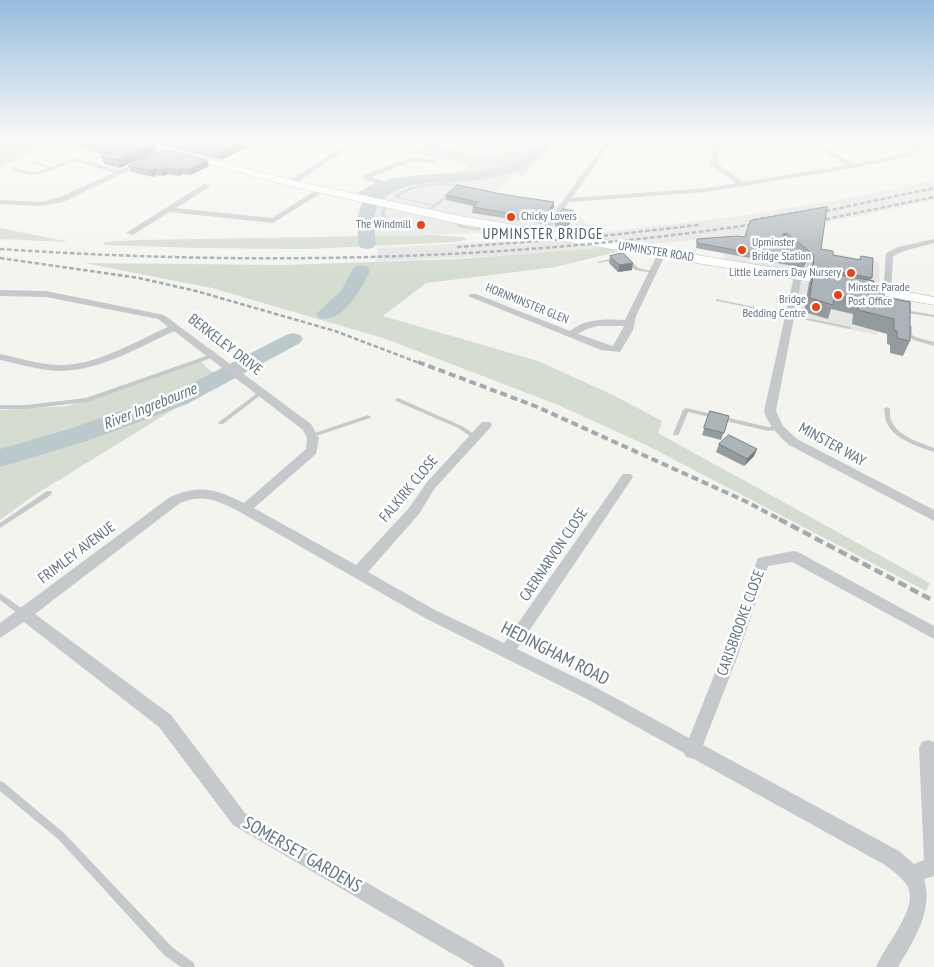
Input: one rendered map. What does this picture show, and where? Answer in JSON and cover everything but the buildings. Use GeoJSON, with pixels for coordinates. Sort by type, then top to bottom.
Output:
{"type":"FeatureCollection","features":[{"type":"Feature","properties":{"kind":"main road","name":"UPMINSTER ROAD"},"geometry":{"type":"LineString","coordinates":[[300,185],[367,201],[431,210],[464,220],[802,276],[934,301]]}},
{"type":"Feature","properties":{"kind":"street"},"geometry":{"type":"LineString","coordinates":[[0,202],[40,204],[60,200],[91,185]]}},
{"type":"Feature","properties":{"kind":"street"},"geometry":{"type":"LineString","coordinates":[[355,198],[379,185]]}},
{"type":"Feature","properties":{"kind":"street"},"geometry":{"type":"LineString","coordinates":[[543,234],[578,185]]}},
{"type":"Feature","properties":{"kind":"street"},"geometry":{"type":"LineString","coordinates":[[566,203],[742,185]]}},
{"type":"Feature","properties":{"kind":"street"},"geometry":{"type":"LineString","coordinates":[[130,233],[207,186]]}},
{"type":"Feature","properties":{"kind":"street"},"geometry":{"type":"LineString","coordinates":[[168,210],[273,221],[322,190]]}},
{"type":"Feature","properties":{"kind":"street"},"geometry":{"type":"LineString","coordinates":[[886,292],[889,255],[901,249],[934,241]]}},
{"type":"Feature","properties":{"kind":"street","name":"HORNMINSTER GLEN"},"geometry":{"type":"LineString","coordinates":[[473,296],[605,348],[616,350],[621,344],[662,253]]}},
{"type":"Feature","properties":{"kind":"street","name":"MINSTER WAY"},"geometry":{"type":"LineString","coordinates":[[802,276],[789,314],[770,411],[777,428],[793,442],[934,516]]}},
{"type":"Feature","properties":{"kind":"street","name":"BERKELEY DRIVE"},"geometry":{"type":"LineString","coordinates":[[0,293],[46,294],[161,317],[307,427],[314,435]]}},
{"type":"Feature","properties":{"kind":"street","name":"HORNMINSTER GLEN"},"geometry":{"type":"LineString","coordinates":[[571,334],[577,328],[585,325],[615,322],[629,323]]}},
{"type":"Feature","properties":{"kind":"street"},"geometry":{"type":"LineString","coordinates":[[0,357],[50,367],[75,367],[97,362],[175,327]]}},
{"type":"Feature","properties":{"kind":"street","name":"FALKIRK CLOSE"},"geometry":{"type":"LineString","coordinates":[[358,573],[414,511],[431,485],[486,425]]}},
{"type":"Feature","properties":{"kind":"street"},"geometry":{"type":"LineString","coordinates":[[245,509],[304,460],[312,451],[315,442],[314,435]]}},
{"type":"Feature","properties":{"kind":"street","name":"CAERNARVON CLOSE"},"geometry":{"type":"LineString","coordinates":[[507,651],[627,477]]}},
{"type":"Feature","properties":{"kind":"street","name":"HEDINGHAM ROAD"},"geometry":{"type":"LineString","coordinates":[[175,500],[186,494],[200,491],[215,494],[245,509],[430,614],[590,694],[892,858],[911,875]]}},
{"type":"Feature","properties":{"kind":"street","name":"FRIMLEY AVENUE"},"geometry":{"type":"LineString","coordinates":[[0,632],[175,500]]}},
{"type":"Feature","properties":{"kind":"street","name":"CARISBROOKE CLOSE"},"geometry":{"type":"LineString","coordinates":[[692,751],[729,658],[763,562],[793,556],[934,633]]}},
{"type":"Feature","properties":{"kind":"street","name":"SOMERSET GARDENS"},"geometry":{"type":"LineString","coordinates":[[24,614],[164,721],[239,818],[494,967]]}},
{"type":"Feature","properties":{"kind":"street"},"geometry":{"type":"LineString","coordinates":[[928,748],[934,862]]}},
{"type":"Feature","properties":{"kind":"street"},"geometry":{"type":"LineString","coordinates":[[886,967],[917,910],[919,890],[911,875],[934,866]]}},
{"type":"Feature","properties":{"kind":"lane"},"geometry":{"type":"LineString","coordinates":[[456,185],[415,187],[407,189],[395,197],[431,210],[459,185]]}},
{"type":"Feature","properties":{"kind":"lane"},"geometry":{"type":"LineString","coordinates":[[554,204],[566,203]]}},
{"type":"Feature","properties":{"kind":"lane"},"geometry":{"type":"LineString","coordinates":[[384,204],[384,229],[400,228]]}},
{"type":"Feature","properties":{"kind":"lane"},"geometry":{"type":"LineString","coordinates":[[797,252],[809,262],[802,276]]}},
{"type":"Feature","properties":{"kind":"lane"},"geometry":{"type":"LineString","coordinates":[[599,262],[623,256],[637,269],[653,272]]}},
{"type":"Feature","properties":{"kind":"lane"},"geometry":{"type":"LineString","coordinates":[[909,297],[910,336],[916,340],[934,344]]}},
{"type":"Feature","properties":{"kind":"lane"},"geometry":{"type":"LineString","coordinates":[[718,300],[850,328]]}},
{"type":"Feature","properties":{"kind":"lane"},"geometry":{"type":"LineString","coordinates":[[909,312],[934,316]]}},
{"type":"Feature","properties":{"kind":"lane"},"geometry":{"type":"LineString","coordinates":[[0,407],[26,407],[87,400],[215,358]]}},
{"type":"Feature","properties":{"kind":"lane"},"geometry":{"type":"LineString","coordinates":[[221,423],[260,393]]}},
{"type":"Feature","properties":{"kind":"lane"},"geometry":{"type":"LineString","coordinates":[[398,400],[476,437]]}},
{"type":"Feature","properties":{"kind":"lane"},"geometry":{"type":"LineString","coordinates":[[887,409],[886,418],[891,429],[934,450]]}},
{"type":"Feature","properties":{"kind":"lane"},"geometry":{"type":"LineString","coordinates":[[676,434],[686,410],[768,429],[777,428]]}},
{"type":"Feature","properties":{"kind":"lane"},"geometry":{"type":"LineString","coordinates":[[314,435],[368,417]]}},
{"type":"Feature","properties":{"kind":"lane"},"geometry":{"type":"LineString","coordinates":[[0,526],[49,493]]}},
{"type":"Feature","properties":{"kind":"lane"},"geometry":{"type":"LineString","coordinates":[[0,596],[24,614]]}},
{"type":"Feature","properties":{"kind":"lane"},"geometry":{"type":"LineString","coordinates":[[0,785],[61,836],[169,952],[190,967]]}},
{"type":"Feature","properties":{"kind":"shaded area"},"geometry":{"type":"Polygon","coordinates":[[[390,185],[416,185],[404,187],[385,197],[369,192],[390,185]]]}},
{"type":"Feature","properties":{"kind":"shaded area"},"geometry":{"type":"Polygon","coordinates":[[[416,185],[504,185],[493,196],[573,209],[594,232],[564,237],[748,215],[860,196],[910,185],[934,185],[934,200],[851,218],[740,236],[538,254],[376,261],[378,248],[561,238],[504,227],[501,232],[368,237],[370,208],[404,187],[416,185]]]}},
{"type":"Feature","properties":{"kind":"shaded area"},"geometry":{"type":"Polygon","coordinates":[[[0,228],[70,242],[0,239],[0,228]]]}},
{"type":"Feature","properties":{"kind":"shaded area"},"geometry":{"type":"Polygon","coordinates":[[[817,228],[820,251],[879,262],[878,335],[789,317],[797,282],[869,290],[722,262],[730,239],[817,228]]]}},
{"type":"Feature","properties":{"kind":"shaded area"},"geometry":{"type":"Polygon","coordinates":[[[432,235],[463,237],[467,240],[308,249],[104,245],[105,242],[138,240],[432,235]]]}},
{"type":"Feature","properties":{"kind":"shaded area"},"geometry":{"type":"Polygon","coordinates":[[[602,248],[621,251],[555,267],[426,283],[383,316],[538,361],[615,396],[662,421],[658,433],[930,583],[926,591],[646,445],[558,405],[386,339],[212,288],[84,263],[284,265],[457,259],[602,248]]]}},
{"type":"Feature","properties":{"kind":"shaded area"},"geometry":{"type":"Polygon","coordinates":[[[201,361],[207,368],[223,379],[33,496],[0,520],[0,410],[68,406],[201,361]]]}},
{"type":"Feature","properties":{"kind":"waterway","name":"River Ingrebourne"},"geometry":{"type":"LineString","coordinates":[[367,244],[369,206],[379,194],[396,185]]}},
{"type":"Feature","properties":{"kind":"waterway","name":"River Ingrebourne"},"geometry":{"type":"LineString","coordinates":[[326,314],[349,294],[361,271]]}},
{"type":"Feature","properties":{"kind":"waterway","name":"River Ingrebourne"},"geometry":{"type":"LineString","coordinates":[[0,458],[78,435],[179,399],[293,339]]}},
{"type":"Feature","properties":{"kind":"railway"},"geometry":{"type":"LineString","coordinates":[[812,214],[934,188]]}},
{"type":"Feature","properties":{"kind":"railway"},"geometry":{"type":"LineString","coordinates":[[812,222],[934,197]]}},
{"type":"Feature","properties":{"kind":"railway"},"geometry":{"type":"LineString","coordinates":[[753,220],[817,209]]}},
{"type":"Feature","properties":{"kind":"railway"},"geometry":{"type":"LineString","coordinates":[[0,249],[191,257],[382,257],[573,245],[668,236],[762,223]]}},
{"type":"Feature","properties":{"kind":"railway"},"geometry":{"type":"LineString","coordinates":[[457,247],[593,237],[699,225]]}},
{"type":"Feature","properties":{"kind":"railway"},"geometry":{"type":"LineString","coordinates":[[0,258],[139,278],[196,291],[335,331],[422,364]]}},
{"type":"Feature","properties":{"kind":"railway"},"geometry":{"type":"LineString","coordinates":[[418,362],[535,406],[745,501],[781,520]]}},
{"type":"Feature","properties":{"kind":"railway"},"geometry":{"type":"LineString","coordinates":[[779,519],[934,601]]}},
{"type":"Feature","properties":{"kind":"place","name":"Chicky Lovers"},"geometry":{"type":"Point","coordinates":[511,217]}},
{"type":"Feature","properties":{"kind":"place","name":"The Windmill"},"geometry":{"type":"Point","coordinates":[421,225]}},
{"type":"Feature","properties":{"kind":"place","name":"Upminster Bridge Station"},"geometry":{"type":"Point","coordinates":[742,250]}},
{"type":"Feature","properties":{"kind":"place","name":"Little Learners Day Nursery"},"geometry":{"type":"Point","coordinates":[851,273]}},
{"type":"Feature","properties":{"kind":"place","name":"Minster Parade Post Office"},"geometry":{"type":"Point","coordinates":[838,295]}},
{"type":"Feature","properties":{"kind":"place","name":"Bridge Bedding Centre"},"geometry":{"type":"Point","coordinates":[816,307]}},
{"type":"Feature","properties":{"kind":"district","name":"UPMINSTER BRIDGE"},"geometry":{"type":"Point","coordinates":[543,235]}}]}
